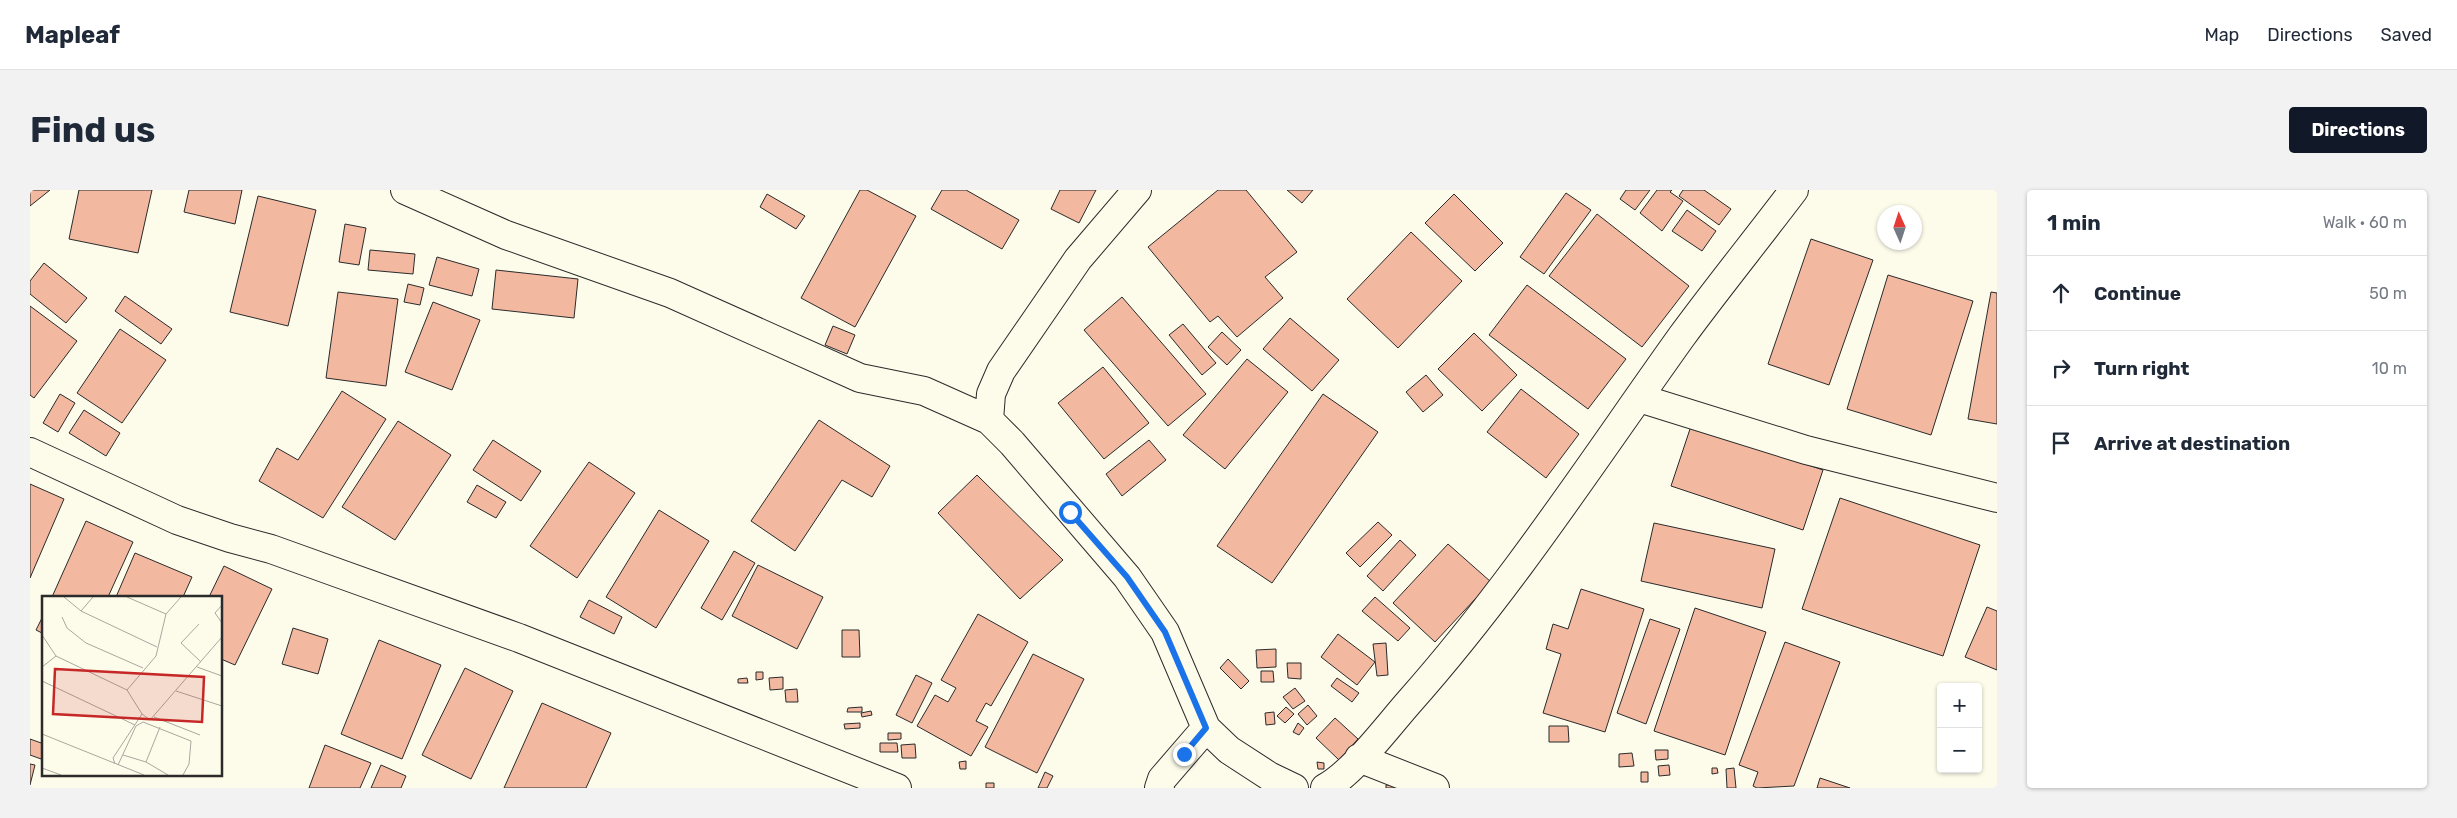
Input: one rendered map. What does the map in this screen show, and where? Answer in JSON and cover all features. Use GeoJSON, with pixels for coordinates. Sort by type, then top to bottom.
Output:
{"type":"FeatureCollection","features":[{"type":"Feature","properties":{"kind":"street"},"geometry":{"type":"LineString","coordinates":[[405,190],[506,235],[670,293],[860,378],[924,391],[989,420],[1012,442],[1127,577],[1165,632],[1206,728],[1229,750],[1268,776],[1294,788]]}},
{"type":"Feature","properties":{"kind":"street"},"geometry":{"type":"LineString","coordinates":[[989,420],[991,394],[1001,370],[1078,259],[1137,190]]}},
{"type":"Feature","properties":{"kind":"street"},"geometry":{"type":"LineString","coordinates":[[1325,788],[1335,782],[1360,758],[1443,664],[1509,579],[1684,335],[1794,190]]}},
{"type":"Feature","properties":{"kind":"street"},"geometry":{"type":"LineString","coordinates":[[1639,398],[1806,450],[1997,498]]}},
{"type":"Feature","properties":{"kind":"street"},"geometry":{"type":"LineString","coordinates":[[30,452],[176,520],[270,549],[519,638],[897,788]]}},
{"type":"Feature","properties":{"kind":"street"},"geometry":{"type":"LineString","coordinates":[[1159,788],[1162,780],[1206,728]]}},
{"type":"Feature","properties":{"kind":"street"},"geometry":{"type":"LineString","coordinates":[[1360,758],[1435,788]]}},
{"type":"Feature","properties":{"kind":"building"},"geometry":{"type":"Polygon","coordinates":[[[30,190],[50,190],[30,206],[30,190]]]}},
{"type":"Feature","properties":{"kind":"building"},"geometry":{"type":"Polygon","coordinates":[[[79,190],[152,190],[138,253],[69,239],[79,190]]]}},
{"type":"Feature","properties":{"kind":"building"},"geometry":{"type":"Polygon","coordinates":[[[189,190],[242,190],[235,224],[184,212],[189,190]]]}},
{"type":"Feature","properties":{"kind":"building"},"geometry":{"type":"Polygon","coordinates":[[[860,190],[867,190],[916,216],[855,327],[801,298],[860,190]]]}},
{"type":"Feature","properties":{"kind":"building"},"geometry":{"type":"Polygon","coordinates":[[[942,190],[966,190],[1019,220],[1002,249],[931,209],[942,190]]]}},
{"type":"Feature","properties":{"kind":"building"},"geometry":{"type":"Polygon","coordinates":[[[1060,190],[1096,190],[1079,223],[1051,209],[1060,190]]]}},
{"type":"Feature","properties":{"kind":"building"},"geometry":{"type":"Polygon","coordinates":[[[1218,190],[1246,190],[1297,252],[1265,277],[1283,298],[1237,337],[1218,316],[1210,322],[1148,247],[1218,190]]]}},
{"type":"Feature","properties":{"kind":"building"},"geometry":{"type":"Polygon","coordinates":[[[1287,190],[1313,190],[1302,203],[1287,190]]]}},
{"type":"Feature","properties":{"kind":"building"},"geometry":{"type":"Polygon","coordinates":[[[1626,190],[1650,190],[1635,210],[1620,199],[1626,190]]]}},
{"type":"Feature","properties":{"kind":"building"},"geometry":{"type":"Polygon","coordinates":[[[1657,190],[1672,190],[1670,192],[1683,201],[1662,231],[1640,213],[1657,190]]]}},
{"type":"Feature","properties":{"kind":"building"},"geometry":{"type":"Polygon","coordinates":[[[1683,190],[1704,190],[1731,209],[1719,225],[1679,196],[1683,190]]]}},
{"type":"Feature","properties":{"kind":"building"},"geometry":{"type":"Polygon","coordinates":[[[1566,193],[1591,210],[1544,274],[1520,257],[1566,193]]]}},
{"type":"Feature","properties":{"kind":"building"},"geometry":{"type":"Polygon","coordinates":[[[767,194],[805,216],[796,229],[760,207],[767,194]]]}},
{"type":"Feature","properties":{"kind":"building"},"geometry":{"type":"Polygon","coordinates":[[[1454,194],[1503,243],[1475,271],[1425,223],[1454,194]]]}},
{"type":"Feature","properties":{"kind":"building"},"geometry":{"type":"Polygon","coordinates":[[[258,196],[316,210],[288,326],[230,312],[258,196]]]}},
{"type":"Feature","properties":{"kind":"building"},"geometry":{"type":"Polygon","coordinates":[[[1687,210],[1716,231],[1702,251],[1672,231],[1687,210]]]}},
{"type":"Feature","properties":{"kind":"building"},"geometry":{"type":"Polygon","coordinates":[[[1597,214],[1689,286],[1642,347],[1549,276],[1597,214]]]}},
{"type":"Feature","properties":{"kind":"building"},"geometry":{"type":"Polygon","coordinates":[[[345,224],[366,228],[359,265],[339,262],[345,224]]]}},
{"type":"Feature","properties":{"kind":"building"},"geometry":{"type":"Polygon","coordinates":[[[1411,232],[1462,281],[1398,348],[1347,299],[1411,232]]]}},
{"type":"Feature","properties":{"kind":"building"},"geometry":{"type":"Polygon","coordinates":[[[1811,239],[1873,260],[1829,385],[1768,364],[1811,239]]]}},
{"type":"Feature","properties":{"kind":"building"},"geometry":{"type":"Polygon","coordinates":[[[370,250],[415,254],[413,274],[368,270],[370,250]]]}},
{"type":"Feature","properties":{"kind":"building"},"geometry":{"type":"Polygon","coordinates":[[[437,257],[479,269],[472,296],[429,285],[437,257]]]}},
{"type":"Feature","properties":{"kind":"building"},"geometry":{"type":"Polygon","coordinates":[[[44,263],[87,298],[66,323],[30,294],[30,281],[44,263]]]}},
{"type":"Feature","properties":{"kind":"building"},"geometry":{"type":"Polygon","coordinates":[[[496,270],[578,279],[574,318],[492,309],[496,270]]]}},
{"type":"Feature","properties":{"kind":"building"},"geometry":{"type":"Polygon","coordinates":[[[1888,275],[1973,301],[1931,435],[1847,409],[1888,275]]]}},
{"type":"Feature","properties":{"kind":"building"},"geometry":{"type":"Polygon","coordinates":[[[408,284],[424,288],[420,305],[404,302],[408,284]]]}},
{"type":"Feature","properties":{"kind":"building"},"geometry":{"type":"Polygon","coordinates":[[[1527,285],[1626,359],[1588,409],[1489,335],[1527,285]]]}},
{"type":"Feature","properties":{"kind":"building"},"geometry":{"type":"Polygon","coordinates":[[[338,292],[398,299],[386,386],[326,378],[338,292]]]}},
{"type":"Feature","properties":{"kind":"building"},"geometry":{"type":"Polygon","coordinates":[[[1991,292],[1997,293],[1997,424],[1968,419],[1991,292]]]}},
{"type":"Feature","properties":{"kind":"building"},"geometry":{"type":"Polygon","coordinates":[[[125,296],[172,329],[161,344],[115,311],[125,296]]]}},
{"type":"Feature","properties":{"kind":"building"},"geometry":{"type":"Polygon","coordinates":[[[1122,297],[1206,394],[1168,426],[1084,330],[1122,297]]]}},
{"type":"Feature","properties":{"kind":"building"},"geometry":{"type":"Polygon","coordinates":[[[433,302],[480,320],[452,390],[405,372],[433,302]]]}},
{"type":"Feature","properties":{"kind":"building"},"geometry":{"type":"Polygon","coordinates":[[[30,306],[77,341],[34,398],[30,395],[30,306]]]}},
{"type":"Feature","properties":{"kind":"building"},"geometry":{"type":"Polygon","coordinates":[[[1290,318],[1339,360],[1312,391],[1263,349],[1290,318]]]}},
{"type":"Feature","properties":{"kind":"building"},"geometry":{"type":"Polygon","coordinates":[[[1183,324],[1216,363],[1202,375],[1169,335],[1183,324]]]}},
{"type":"Feature","properties":{"kind":"building"},"geometry":{"type":"Polygon","coordinates":[[[833,326],[855,335],[847,354],[825,345],[833,326]]]}},
{"type":"Feature","properties":{"kind":"building"},"geometry":{"type":"Polygon","coordinates":[[[120,329],[166,360],[122,423],[77,393],[120,329]]]}},
{"type":"Feature","properties":{"kind":"building"},"geometry":{"type":"Polygon","coordinates":[[[1222,332],[1241,350],[1227,365],[1208,347],[1222,332]]]}},
{"type":"Feature","properties":{"kind":"building"},"geometry":{"type":"Polygon","coordinates":[[[1474,333],[1517,375],[1482,411],[1438,369],[1474,333]]]}},
{"type":"Feature","properties":{"kind":"building"},"geometry":{"type":"Polygon","coordinates":[[[1247,359],[1288,392],[1225,469],[1183,435],[1247,359]]]}},
{"type":"Feature","properties":{"kind":"building"},"geometry":{"type":"Polygon","coordinates":[[[1103,367],[1149,423],[1104,459],[1058,403],[1103,367]]]}},
{"type":"Feature","properties":{"kind":"building"},"geometry":{"type":"Polygon","coordinates":[[[1426,375],[1443,395],[1423,412],[1406,392],[1426,375]]]}},
{"type":"Feature","properties":{"kind":"building"},"geometry":{"type":"Polygon","coordinates":[[[1521,389],[1579,434],[1546,478],[1487,432],[1521,389]]]}},
{"type":"Feature","properties":{"kind":"building"},"geometry":{"type":"Polygon","coordinates":[[[342,391],[386,419],[323,518],[259,481],[277,448],[298,460],[342,391]]]}},
{"type":"Feature","properties":{"kind":"building"},"geometry":{"type":"Polygon","coordinates":[[[60,394],[75,403],[58,432],[43,423],[60,394]]]}},
{"type":"Feature","properties":{"kind":"building"},"geometry":{"type":"Polygon","coordinates":[[[1323,394],[1378,432],[1272,583],[1217,546],[1323,394]]]}},
{"type":"Feature","properties":{"kind":"building"},"geometry":{"type":"Polygon","coordinates":[[[84,410],[120,433],[106,456],[69,433],[84,410]]]}},
{"type":"Feature","properties":{"kind":"building"},"geometry":{"type":"Polygon","coordinates":[[[819,420],[890,466],[872,497],[842,480],[795,551],[751,521],[819,420]]]}},
{"type":"Feature","properties":{"kind":"building"},"geometry":{"type":"Polygon","coordinates":[[[398,421],[451,455],[395,540],[342,507],[398,421]]]}},
{"type":"Feature","properties":{"kind":"building"},"geometry":{"type":"Polygon","coordinates":[[[1691,426],[1823,470],[1803,530],[1671,486],[1691,426]]]}},
{"type":"Feature","properties":{"kind":"building"},"geometry":{"type":"Polygon","coordinates":[[[493,440],[541,471],[521,501],[473,470],[493,440]]]}},
{"type":"Feature","properties":{"kind":"building"},"geometry":{"type":"Polygon","coordinates":[[[1149,440],[1166,460],[1122,496],[1106,474],[1149,440]]]}},
{"type":"Feature","properties":{"kind":"building"},"geometry":{"type":"Polygon","coordinates":[[[589,462],[635,493],[577,578],[530,546],[589,462]]]}},
{"type":"Feature","properties":{"kind":"building"},"geometry":{"type":"Polygon","coordinates":[[[977,475],[1063,560],[1020,599],[938,513],[977,475]]]}},
{"type":"Feature","properties":{"kind":"building"},"geometry":{"type":"Polygon","coordinates":[[[30,484],[64,499],[30,578],[30,484]]]}},
{"type":"Feature","properties":{"kind":"building"},"geometry":{"type":"Polygon","coordinates":[[[477,485],[506,502],[496,518],[467,502],[477,485]]]}},
{"type":"Feature","properties":{"kind":"building"},"geometry":{"type":"Polygon","coordinates":[[[1840,498],[1980,545],[1943,656],[1802,609],[1840,498]]]}},
{"type":"Feature","properties":{"kind":"building"},"geometry":{"type":"Polygon","coordinates":[[[659,510],[709,541],[656,628],[606,597],[659,510]]]}},
{"type":"Feature","properties":{"kind":"building"},"geometry":{"type":"Polygon","coordinates":[[[86,521],[133,542],[108,596],[52,596],[86,521]]]}},
{"type":"Feature","properties":{"kind":"building"},"geometry":{"type":"Polygon","coordinates":[[[1378,522],[1392,535],[1360,567],[1346,553],[1378,522]]]}},
{"type":"Feature","properties":{"kind":"building"},"geometry":{"type":"Polygon","coordinates":[[[1654,523],[1775,549],[1762,608],[1641,581],[1654,523]]]}},
{"type":"Feature","properties":{"kind":"building"},"geometry":{"type":"Polygon","coordinates":[[[1400,540],[1416,555],[1383,591],[1367,576],[1400,540]]]}},
{"type":"Feature","properties":{"kind":"building"},"geometry":{"type":"Polygon","coordinates":[[[1448,544],[1491,582],[1435,642],[1393,603],[1448,544]]]}},
{"type":"Feature","properties":{"kind":"building"},"geometry":{"type":"Polygon","coordinates":[[[734,551],[755,563],[722,620],[701,608],[734,551]]]}},
{"type":"Feature","properties":{"kind":"building"},"geometry":{"type":"Polygon","coordinates":[[[135,553],[192,577],[183,596],[116,596],[135,553]]]}},
{"type":"Feature","properties":{"kind":"building"},"geometry":{"type":"Polygon","coordinates":[[[758,565],[823,597],[797,649],[732,616],[758,565]]]}},
{"type":"Feature","properties":{"kind":"building"},"geometry":{"type":"Polygon","coordinates":[[[224,566],[272,589],[235,665],[222,659],[222,596],[209,596],[224,566]]]}},
{"type":"Feature","properties":{"kind":"building"},"geometry":{"type":"Polygon","coordinates":[[[1581,589],[1644,609],[1605,732],[1543,713],[1561,654],[1546,649],[1553,624],[1568,629],[1581,589]]]}},
{"type":"Feature","properties":{"kind":"building"},"geometry":{"type":"Polygon","coordinates":[[[1375,597],[1410,628],[1398,641],[1362,611],[1375,597]]]}},
{"type":"Feature","properties":{"kind":"building"},"geometry":{"type":"Polygon","coordinates":[[[589,600],[622,617],[614,634],[580,617],[589,600]]]}},
{"type":"Feature","properties":{"kind":"building"},"geometry":{"type":"Polygon","coordinates":[[[1987,607],[1997,611],[1997,670],[1965,657],[1987,607]]]}},
{"type":"Feature","properties":{"kind":"building"},"geometry":{"type":"Polygon","coordinates":[[[1695,608],[1766,632],[1725,755],[1654,731],[1695,608]]]}},
{"type":"Feature","properties":{"kind":"building"},"geometry":{"type":"Polygon","coordinates":[[[978,614],[1028,642],[991,706],[986,703],[976,721],[988,727],[971,756],[917,726],[935,695],[948,702],[956,688],[941,680],[978,614]]]}},
{"type":"Feature","properties":{"kind":"building"},"geometry":{"type":"Polygon","coordinates":[[[42,618],[42,633],[36,630],[42,618]]]}},
{"type":"Feature","properties":{"kind":"building"},"geometry":{"type":"Polygon","coordinates":[[[1650,619],[1680,629],[1646,724],[1617,713],[1650,619]]]}},
{"type":"Feature","properties":{"kind":"building"},"geometry":{"type":"Polygon","coordinates":[[[293,628],[328,639],[318,674],[282,664],[293,628]]]}},
{"type":"Feature","properties":{"kind":"building"},"geometry":{"type":"Polygon","coordinates":[[[842,630],[859,630],[860,657],[842,657],[842,630]]]}},
{"type":"Feature","properties":{"kind":"building"},"geometry":{"type":"Polygon","coordinates":[[[1338,634],[1375,662],[1357,685],[1321,657],[1338,634]]]}},
{"type":"Feature","properties":{"kind":"building"},"geometry":{"type":"Polygon","coordinates":[[[379,640],[441,665],[402,759],[341,734],[379,640]]]}},
{"type":"Feature","properties":{"kind":"building"},"geometry":{"type":"Polygon","coordinates":[[[1785,642],[1840,662],[1794,786],[1757,788],[1753,786],[1758,772],[1739,765],[1785,642]]]}},
{"type":"Feature","properties":{"kind":"building"},"geometry":{"type":"Polygon","coordinates":[[[1386,643],[1388,675],[1377,676],[1373,644],[1386,643]]]}},
{"type":"Feature","properties":{"kind":"building"},"geometry":{"type":"Polygon","coordinates":[[[1276,649],[1276,667],[1257,668],[1256,650],[1276,649]]]}},
{"type":"Feature","properties":{"kind":"building"},"geometry":{"type":"Polygon","coordinates":[[[1033,654],[1084,679],[1037,773],[985,747],[1033,654]]]}},
{"type":"Feature","properties":{"kind":"building"},"geometry":{"type":"Polygon","coordinates":[[[1228,659],[1249,681],[1241,689],[1220,668],[1228,659]]]}},
{"type":"Feature","properties":{"kind":"building"},"geometry":{"type":"Polygon","coordinates":[[[1287,663],[1301,663],[1301,679],[1288,678],[1287,663]]]}},
{"type":"Feature","properties":{"kind":"building"},"geometry":{"type":"Polygon","coordinates":[[[465,668],[513,691],[471,779],[422,755],[465,668]]]}},
{"type":"Feature","properties":{"kind":"building"},"geometry":{"type":"Polygon","coordinates":[[[1261,671],[1273,671],[1274,682],[1261,682],[1261,671]]]}},
{"type":"Feature","properties":{"kind":"building"},"geometry":{"type":"Polygon","coordinates":[[[756,672],[763,672],[763,679],[756,680],[756,672]]]}},
{"type":"Feature","properties":{"kind":"building"},"geometry":{"type":"Polygon","coordinates":[[[916,675],[932,683],[912,723],[896,715],[916,675]]]}},
{"type":"Feature","properties":{"kind":"building"},"geometry":{"type":"Polygon","coordinates":[[[783,677],[783,689],[770,690],[769,678],[783,677]]]}},
{"type":"Feature","properties":{"kind":"building"},"geometry":{"type":"Polygon","coordinates":[[[747,678],[748,683],[738,683],[738,679],[747,678]]]}},
{"type":"Feature","properties":{"kind":"building"},"geometry":{"type":"Polygon","coordinates":[[[1337,678],[1359,693],[1352,702],[1331,686],[1337,678]]]}},
{"type":"Feature","properties":{"kind":"building"},"geometry":{"type":"Polygon","coordinates":[[[1295,688],[1305,701],[1293,709],[1283,697],[1295,688]]]}},
{"type":"Feature","properties":{"kind":"building"},"geometry":{"type":"Polygon","coordinates":[[[797,689],[798,702],[786,702],[785,690],[797,689]]]}},
{"type":"Feature","properties":{"kind":"building"},"geometry":{"type":"Polygon","coordinates":[[[542,703],[611,733],[586,788],[504,788],[542,703]]]}},
{"type":"Feature","properties":{"kind":"building"},"geometry":{"type":"Polygon","coordinates":[[[1308,705],[1317,716],[1307,725],[1298,714],[1308,705]]]}},
{"type":"Feature","properties":{"kind":"building"},"geometry":{"type":"Polygon","coordinates":[[[862,707],[862,712],[847,712],[848,708],[862,707]]]}},
{"type":"Feature","properties":{"kind":"building"},"geometry":{"type":"Polygon","coordinates":[[[1286,707],[1294,714],[1285,723],[1277,716],[1286,707]]]}},
{"type":"Feature","properties":{"kind":"building"},"geometry":{"type":"Polygon","coordinates":[[[871,711],[872,715],[862,717],[861,713],[871,711]]]}},
{"type":"Feature","properties":{"kind":"building"},"geometry":{"type":"Polygon","coordinates":[[[1274,712],[1275,724],[1266,725],[1265,713],[1274,712]]]}},
{"type":"Feature","properties":{"kind":"building"},"geometry":{"type":"Polygon","coordinates":[[[1335,718],[1358,739],[1339,760],[1316,738],[1335,718]]]}},
{"type":"Feature","properties":{"kind":"building"},"geometry":{"type":"Polygon","coordinates":[[[860,723],[860,728],[845,729],[844,724],[860,723]]]}},
{"type":"Feature","properties":{"kind":"building"},"geometry":{"type":"Polygon","coordinates":[[[1298,723],[1304,728],[1299,735],[1293,732],[1298,723]]]}},
{"type":"Feature","properties":{"kind":"building"},"geometry":{"type":"Polygon","coordinates":[[[1549,726],[1568,726],[1569,742],[1549,742],[1549,726]]]}},
{"type":"Feature","properties":{"kind":"building"},"geometry":{"type":"Polygon","coordinates":[[[888,733],[901,733],[901,739],[888,740],[888,733]]]}},
{"type":"Feature","properties":{"kind":"building"},"geometry":{"type":"Polygon","coordinates":[[[30,739],[42,743],[42,759],[30,755],[30,739]]]}},
{"type":"Feature","properties":{"kind":"building"},"geometry":{"type":"Polygon","coordinates":[[[880,743],[897,743],[898,752],[880,752],[880,743]]]}},
{"type":"Feature","properties":{"kind":"building"},"geometry":{"type":"Polygon","coordinates":[[[915,744],[916,758],[902,758],[901,745],[915,744]]]}},
{"type":"Feature","properties":{"kind":"building"},"geometry":{"type":"Polygon","coordinates":[[[325,745],[371,763],[360,788],[309,788],[325,745]]]}},
{"type":"Feature","properties":{"kind":"building"},"geometry":{"type":"Polygon","coordinates":[[[1655,750],[1668,750],[1668,759],[1656,760],[1655,750]]]}},
{"type":"Feature","properties":{"kind":"building"},"geometry":{"type":"Polygon","coordinates":[[[1632,753],[1634,766],[1619,767],[1619,754],[1632,753]]]}},
{"type":"Feature","properties":{"kind":"building"},"geometry":{"type":"Polygon","coordinates":[[[966,761],[966,769],[960,769],[959,762],[966,761]]]}},
{"type":"Feature","properties":{"kind":"building"},"geometry":{"type":"Polygon","coordinates":[[[1317,762],[1324,763],[1324,769],[1318,769],[1317,762]]]}},
{"type":"Feature","properties":{"kind":"building"},"geometry":{"type":"Polygon","coordinates":[[[30,764],[35,765],[30,785],[30,764]]]}},
{"type":"Feature","properties":{"kind":"building"},"geometry":{"type":"Polygon","coordinates":[[[381,765],[406,776],[401,788],[371,788],[381,765]]]}},
{"type":"Feature","properties":{"kind":"building"},"geometry":{"type":"Polygon","coordinates":[[[1669,765],[1670,775],[1659,776],[1658,766],[1669,765]]]}},
{"type":"Feature","properties":{"kind":"building"},"geometry":{"type":"Polygon","coordinates":[[[1712,768],[1717,768],[1718,773],[1712,774],[1712,768]]]}},
{"type":"Feature","properties":{"kind":"building"},"geometry":{"type":"Polygon","coordinates":[[[1734,768],[1736,788],[1727,788],[1726,769],[1734,768]]]}},
{"type":"Feature","properties":{"kind":"building"},"geometry":{"type":"Polygon","coordinates":[[[1045,772],[1053,776],[1047,788],[1038,788],[1045,772]]]}},
{"type":"Feature","properties":{"kind":"building"},"geometry":{"type":"Polygon","coordinates":[[[1641,772],[1648,772],[1648,782],[1641,782],[1641,772]]]}},
{"type":"Feature","properties":{"kind":"building"},"geometry":{"type":"Polygon","coordinates":[[[1820,778],[1850,788],[1817,788],[1820,778]]]}},
{"type":"Feature","properties":{"kind":"building"},"geometry":{"type":"Polygon","coordinates":[[[986,783],[994,783],[994,788],[986,788],[986,783]]]}},
{"type":"Feature","properties":{"kind":"building"},"geometry":{"type":"Polygon","coordinates":[[[1386,785],[1396,785],[1395,788],[1386,788],[1386,785]]]}},
{"type":"Feature","properties":{"kind":"route"},"geometry":{"type":"LineString","coordinates":[[1070,512],[1127,577],[1165,632],[1206,728],[1184,754]]}}]}
